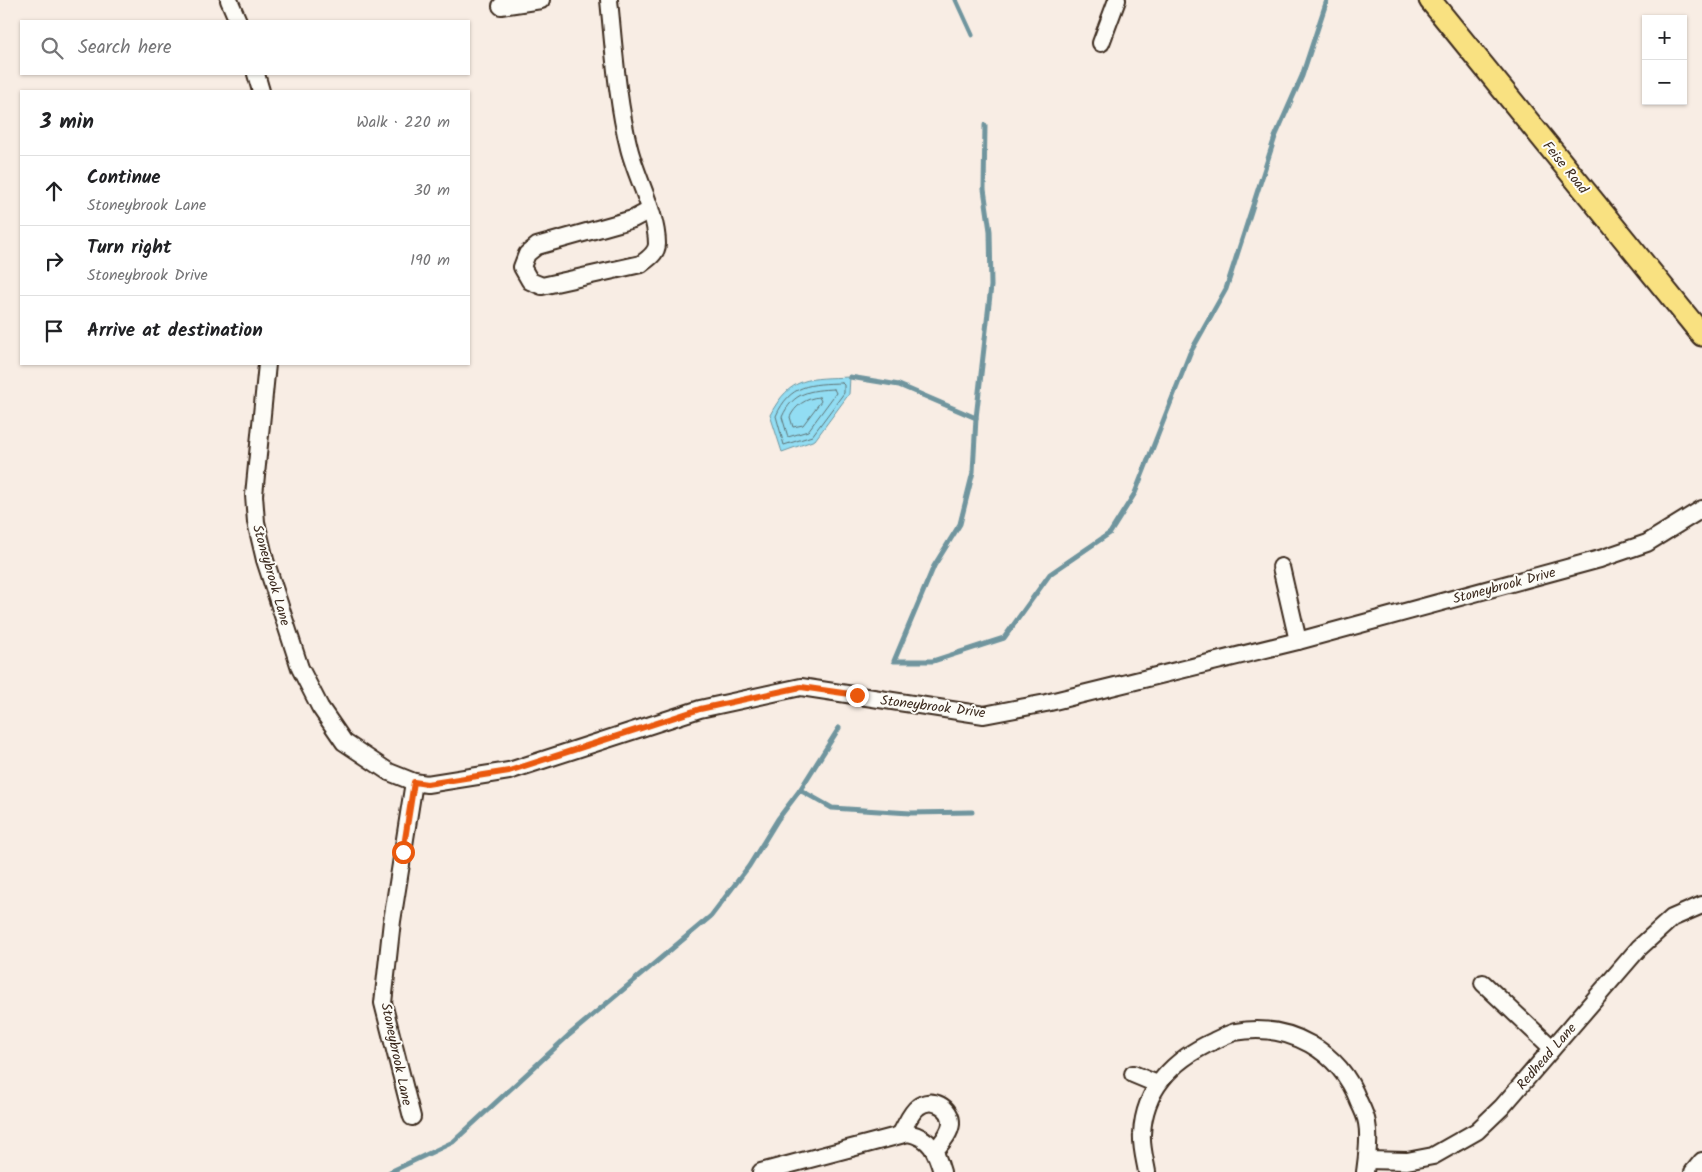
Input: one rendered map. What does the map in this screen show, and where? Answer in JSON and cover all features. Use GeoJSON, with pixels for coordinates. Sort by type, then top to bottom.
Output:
{"type":"FeatureCollection","features":[{"type":"Feature","properties":{"kind":"main road","name":"Feise Road"},"geometry":{"type":"LineString","coordinates":[[1430,0],[1702,335]]}},
{"type":"Feature","properties":{"kind":"street"},"geometry":{"type":"LineString","coordinates":[[229,0],[238,20]]}},
{"type":"Feature","properties":{"kind":"street"},"geometry":{"type":"LineString","coordinates":[[501,6],[541,0]]}},
{"type":"Feature","properties":{"kind":"street"},"geometry":{"type":"LineString","coordinates":[[609,0],[627,141],[650,210],[657,245],[652,256],[641,264],[542,286],[530,281],[522,267],[527,254],[537,246],[633,219],[650,210]]}},
{"type":"Feature","properties":{"kind":"street"},"geometry":{"type":"LineString","coordinates":[[1101,43],[1118,0]]}},
{"type":"Feature","properties":{"kind":"street"},"geometry":{"type":"LineString","coordinates":[[256,75],[261,90]]}},
{"type":"Feature","properties":{"kind":"street","name":"Stoneybrook Lane"},"geometry":{"type":"LineString","coordinates":[[267,365],[254,494],[256,522],[265,560],[300,668],[320,707],[344,742]]}},
{"type":"Feature","properties":{"kind":"street","name":"Stoneybrook Drive"},"geometry":{"type":"LineString","coordinates":[[344,742],[389,772],[414,782],[427,784],[509,771],[700,709],[801,687],[984,715],[1055,701],[1298,641],[1600,559],[1647,543],[1702,509]]}},
{"type":"Feature","properties":{"kind":"street"},"geometry":{"type":"LineString","coordinates":[[1281,567],[1298,641]]}},
{"type":"Feature","properties":{"kind":"street","name":"Stoneybrook Lane"},"geometry":{"type":"LineString","coordinates":[[412,1117],[383,1003],[392,921],[414,782]]}},
{"type":"Feature","properties":{"kind":"street","name":"Redhead Lane"},"geometry":{"type":"LineString","coordinates":[[1366,1166],[1433,1156],[1477,1131],[1502,1107],[1639,948],[1672,918],[1702,905]]}},
{"type":"Feature","properties":{"kind":"street"},"geometry":{"type":"LineString","coordinates":[[1483,984],[1552,1048]]}},
{"type":"Feature","properties":{"kind":"street"},"geometry":{"type":"LineString","coordinates":[[1147,1172],[1142,1135],[1148,1106],[1157,1084],[1184,1056],[1234,1032],[1262,1031],[1285,1035],[1306,1042],[1332,1058],[1352,1084],[1367,1123],[1366,1166]]}},
{"type":"Feature","properties":{"kind":"street"},"geometry":{"type":"LineString","coordinates":[[1133,1074],[1157,1084]]}},
{"type":"Feature","properties":{"kind":"street"},"geometry":{"type":"LineString","coordinates":[[901,1133],[913,1113],[922,1104],[929,1102],[942,1106],[947,1110],[951,1124],[936,1151]]}},
{"type":"Feature","properties":{"kind":"street"},"geometry":{"type":"LineString","coordinates":[[761,1172],[901,1133],[922,1138],[930,1143],[936,1151],[942,1172]]}},
{"type":"Feature","properties":{"kind":"street"},"geometry":{"type":"LineString","coordinates":[[1692,1172],[1702,1161]]}},
{"type":"Feature","properties":{"kind":"water"},"geometry":{"type":"Polygon","coordinates":[[[850,377],[849,394],[815,440],[782,452],[770,415],[786,392],[802,382],[812,379],[850,377]]]}},
{"type":"Feature","properties":{"kind":"waterway"},"geometry":{"type":"LineString","coordinates":[[956,0],[972,35]]}},
{"type":"Feature","properties":{"kind":"waterway"},"geometry":{"type":"LineString","coordinates":[[985,125],[984,189],[990,231],[991,286],[976,418],[973,472],[960,524],[934,566],[894,661],[933,661],[1004,638],[1050,574],[1110,533],[1135,493],[1190,353],[1226,289],[1275,137],[1302,76],[1327,0]]}},
{"type":"Feature","properties":{"kind":"waterway"},"geometry":{"type":"LineString","coordinates":[[850,377],[899,385],[976,418]]}},
{"type":"Feature","properties":{"kind":"waterway"},"geometry":{"type":"LineString","coordinates":[[390,1172],[453,1142],[569,1035],[711,916],[749,866],[839,728]]}},
{"type":"Feature","properties":{"kind":"waterway"},"geometry":{"type":"LineString","coordinates":[[800,790],[832,808],[910,813],[972,812]]}},
{"type":"Feature","properties":{"kind":"route"},"geometry":{"type":"LineString","coordinates":[[403,852],[414,782],[427,784],[509,771],[700,709],[801,687],[857,695]]}}]}
